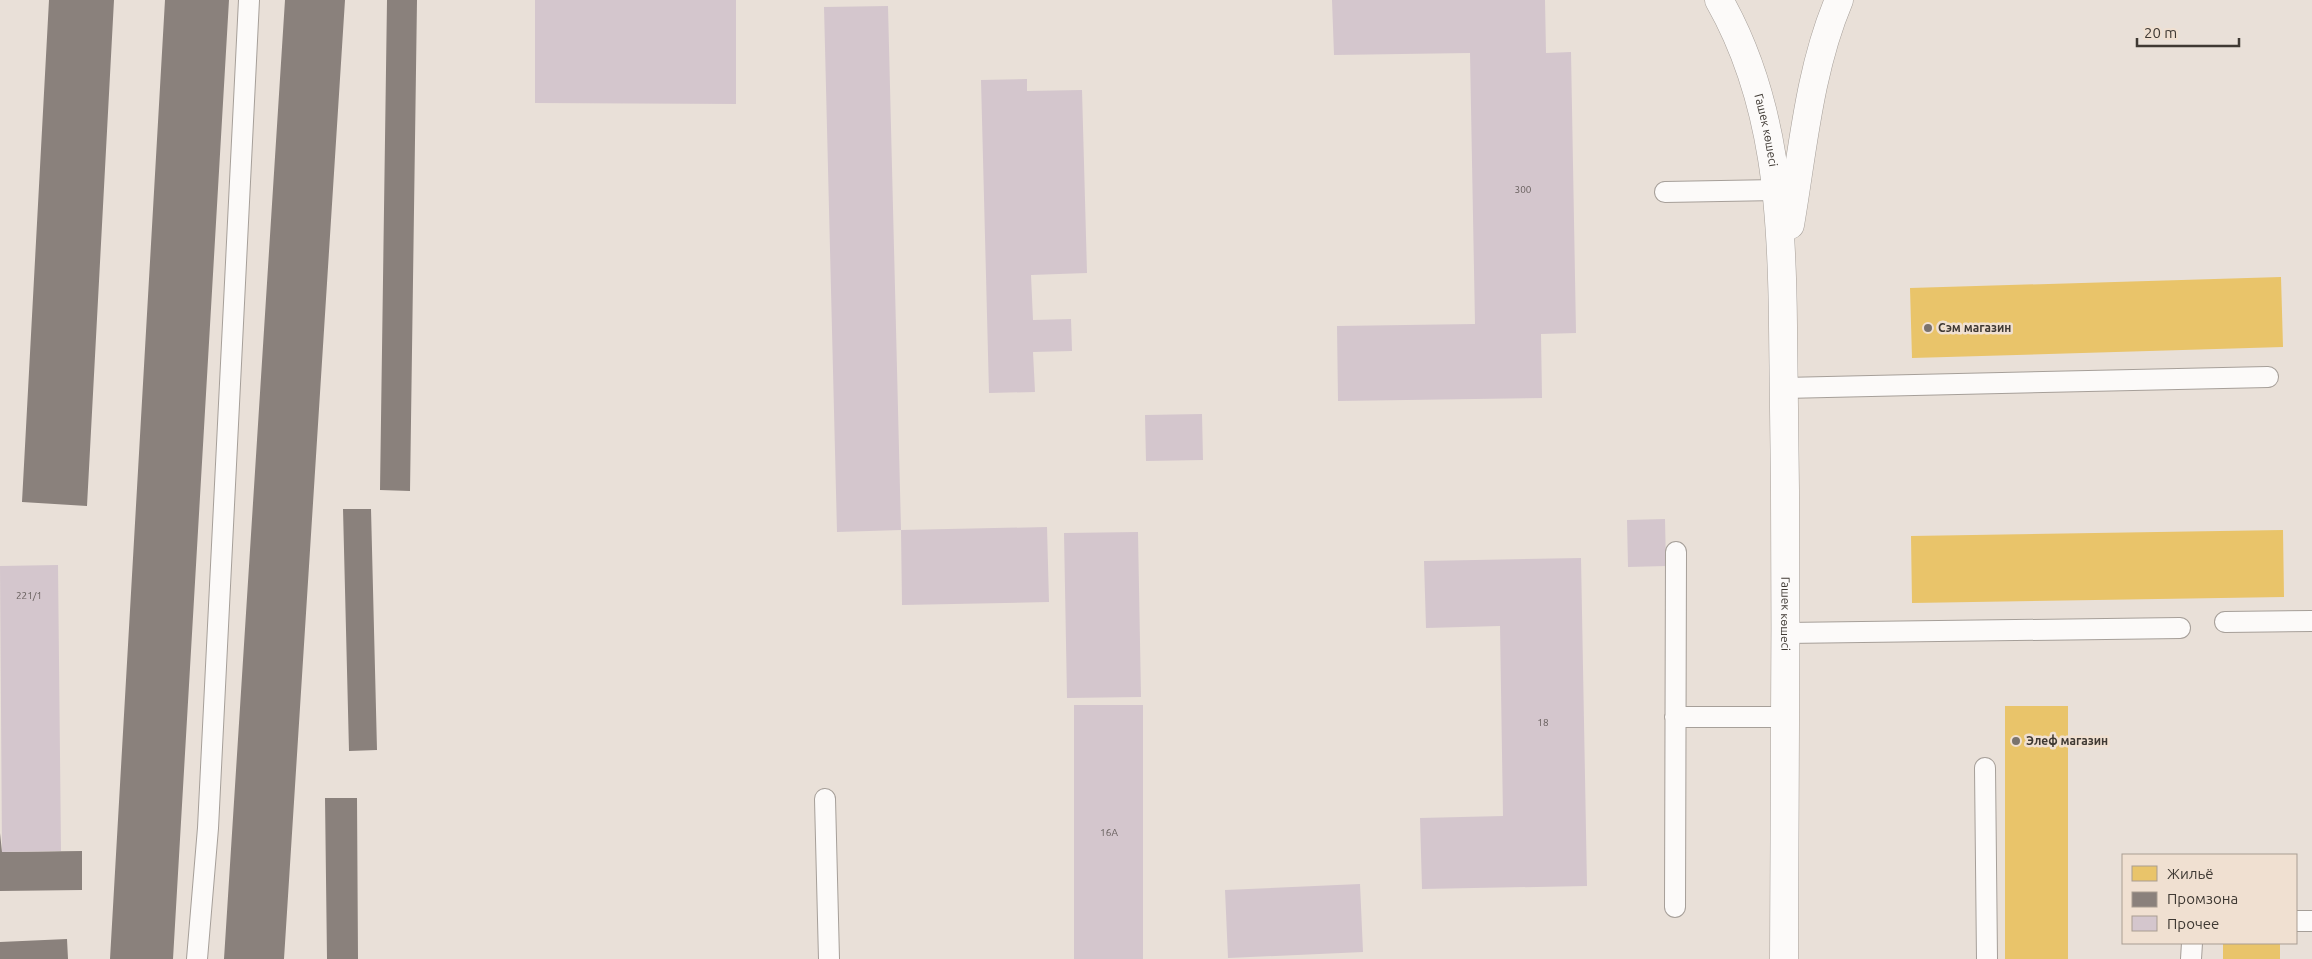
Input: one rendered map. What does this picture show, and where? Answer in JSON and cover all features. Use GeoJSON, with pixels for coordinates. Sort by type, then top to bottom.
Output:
{"type":"FeatureCollection","features":[{"type":"Feature","properties":{"kind":"main road","name":"Гашек көшесі"},"geometry":{"type":"LineString","coordinates":[[1719,0],[1735,30],[1753,74],[1768,133],[1777,190],[1782,268],[1784,388],[1786,633],[1784,959]]}},
{"type":"Feature","properties":{"kind":"main road","name":"Гашек көшесі"},"geometry":{"type":"LineString","coordinates":[[1782,268],[1814,78],[1823,44],[1839,0]]}},
{"type":"Feature","properties":{"kind":"lane"},"geometry":{"type":"LineString","coordinates":[[197,959],[208,828],[249,0]]}},
{"type":"Feature","properties":{"kind":"lane"},"geometry":{"type":"LineString","coordinates":[[1665,192],[1777,190]]}},
{"type":"Feature","properties":{"kind":"lane"},"geometry":{"type":"LineString","coordinates":[[1784,388],[2268,377]]}},
{"type":"Feature","properties":{"kind":"lane"},"geometry":{"type":"LineString","coordinates":[[1675,908],[1676,552]]}},
{"type":"Feature","properties":{"kind":"lane"},"geometry":{"type":"LineString","coordinates":[[2225,622],[2312,621]]}},
{"type":"Feature","properties":{"kind":"lane"},"geometry":{"type":"LineString","coordinates":[[1786,633],[2180,628]]}},
{"type":"Feature","properties":{"kind":"lane"},"geometry":{"type":"LineString","coordinates":[[1675,717],[1786,717]]}},
{"type":"Feature","properties":{"kind":"lane"},"geometry":{"type":"LineString","coordinates":[[1985,768],[1987,959]]}},
{"type":"Feature","properties":{"kind":"lane"},"geometry":{"type":"LineString","coordinates":[[825,799],[829,959]]}},
{"type":"Feature","properties":{"kind":"lane"},"geometry":{"type":"LineString","coordinates":[[2297,921],[2312,921]]}},
{"type":"Feature","properties":{"kind":"lane"},"geometry":{"type":"LineString","coordinates":[[2191,959],[2192,944]]}},
{"type":"Feature","properties":{"kind":"building: Жильё"},"geometry":{"type":"Polygon","coordinates":[[[2281,277],[2283,347],[1912,358],[1910,288],[2281,277]]]}},
{"type":"Feature","properties":{"kind":"building: Жильё"},"geometry":{"type":"Polygon","coordinates":[[[2283,530],[2284,597],[1912,603],[1911,536],[2283,530]]]}},
{"type":"Feature","properties":{"kind":"building: Жильё"},"geometry":{"type":"Polygon","coordinates":[[[2005,706],[2068,706],[2068,959],[2005,959],[2005,706]]]}},
{"type":"Feature","properties":{"kind":"building: Жильё"},"geometry":{"type":"Polygon","coordinates":[[[2223,944],[2280,944],[2280,959],[2223,959],[2223,944]]]}},
{"type":"Feature","properties":{"kind":"building: Промзона"},"geometry":{"type":"Polygon","coordinates":[[[49,0],[114,0],[87,506],[22,502],[49,0]]]}},
{"type":"Feature","properties":{"kind":"building: Промзона"},"geometry":{"type":"Polygon","coordinates":[[[165,0],[229,0],[173,959],[110,959],[165,0]]]}},
{"type":"Feature","properties":{"kind":"building: Промзона"},"geometry":{"type":"Polygon","coordinates":[[[285,0],[345,0],[284,959],[224,959],[285,0]]]}},
{"type":"Feature","properties":{"kind":"building: Промзона"},"geometry":{"type":"Polygon","coordinates":[[[387,0],[417,0],[410,491],[380,490],[387,0]]]}},
{"type":"Feature","properties":{"kind":"building: Промзона"},"geometry":{"type":"Polygon","coordinates":[[[343,509],[371,509],[377,750],[349,751],[343,509]]]}},
{"type":"Feature","properties":{"kind":"building: Промзона"},"geometry":{"type":"Polygon","coordinates":[[[325,798],[357,798],[358,959],[327,959],[325,798]]]}},
{"type":"Feature","properties":{"kind":"building: Промзона"},"geometry":{"type":"Polygon","coordinates":[[[0,833],[2,852],[82,851],[82,890],[0,891],[0,833]]]}},
{"type":"Feature","properties":{"kind":"building: Промзона"},"geometry":{"type":"Polygon","coordinates":[[[67,939],[68,959],[0,959],[0,942],[67,939]]]}},
{"type":"Feature","properties":{"kind":"building: Прочее"},"geometry":{"type":"Polygon","coordinates":[[[535,0],[736,0],[736,104],[535,103],[535,0]]]}},
{"type":"Feature","properties":{"kind":"building: Прочее"},"geometry":{"type":"Polygon","coordinates":[[[1332,0],[1545,0],[1546,53],[1571,52],[1576,333],[1541,334],[1542,398],[1338,401],[1337,326],[1475,324],[1470,53],[1334,55],[1332,0]]]}},
{"type":"Feature","properties":{"kind":"building: Прочее"},"geometry":{"type":"Polygon","coordinates":[[[888,6],[901,530],[837,532],[824,7],[888,6]]]}},
{"type":"Feature","properties":{"kind":"building: Прочее"},"geometry":{"type":"Polygon","coordinates":[[[1027,79],[1027,91],[1082,90],[1087,273],[1031,275],[1033,320],[1071,319],[1072,351],[1033,352],[1035,392],[989,393],[981,80],[1027,79]]]}},
{"type":"Feature","properties":{"kind":"building: Прочее"},"geometry":{"type":"Polygon","coordinates":[[[1202,414],[1203,460],[1146,461],[1145,415],[1202,414]]]}},
{"type":"Feature","properties":{"kind":"building: Прочее"},"geometry":{"type":"Polygon","coordinates":[[[1665,519],[1666,566],[1628,567],[1627,520],[1665,519]]]}},
{"type":"Feature","properties":{"kind":"building: Прочее"},"geometry":{"type":"Polygon","coordinates":[[[1047,527],[1049,602],[902,605],[901,530],[1047,527]]]}},
{"type":"Feature","properties":{"kind":"building: Прочее"},"geometry":{"type":"Polygon","coordinates":[[[1138,532],[1141,697],[1067,698],[1064,533],[1138,532]]]}},
{"type":"Feature","properties":{"kind":"building: Прочее"},"geometry":{"type":"Polygon","coordinates":[[[1581,558],[1587,886],[1422,889],[1420,818],[1503,816],[1500,626],[1426,628],[1424,561],[1581,558]]]}},
{"type":"Feature","properties":{"kind":"building: Прочее"},"geometry":{"type":"Polygon","coordinates":[[[58,565],[61,851],[2,852],[0,566],[58,565]]]}},
{"type":"Feature","properties":{"kind":"building: Прочее"},"geometry":{"type":"Polygon","coordinates":[[[1074,705],[1143,705],[1143,959],[1074,959],[1074,705]]]}},
{"type":"Feature","properties":{"kind":"building: Прочее"},"geometry":{"type":"Polygon","coordinates":[[[1360,884],[1363,952],[1228,958],[1225,890],[1360,884]]]}},
{"type":"Feature","properties":{"kind":"place","name":"Сэм магазин"},"geometry":{"type":"Point","coordinates":[1928,328]}},
{"type":"Feature","properties":{"kind":"place","name":"Элеф магазин"},"geometry":{"type":"Point","coordinates":[2016,741]}}]}
